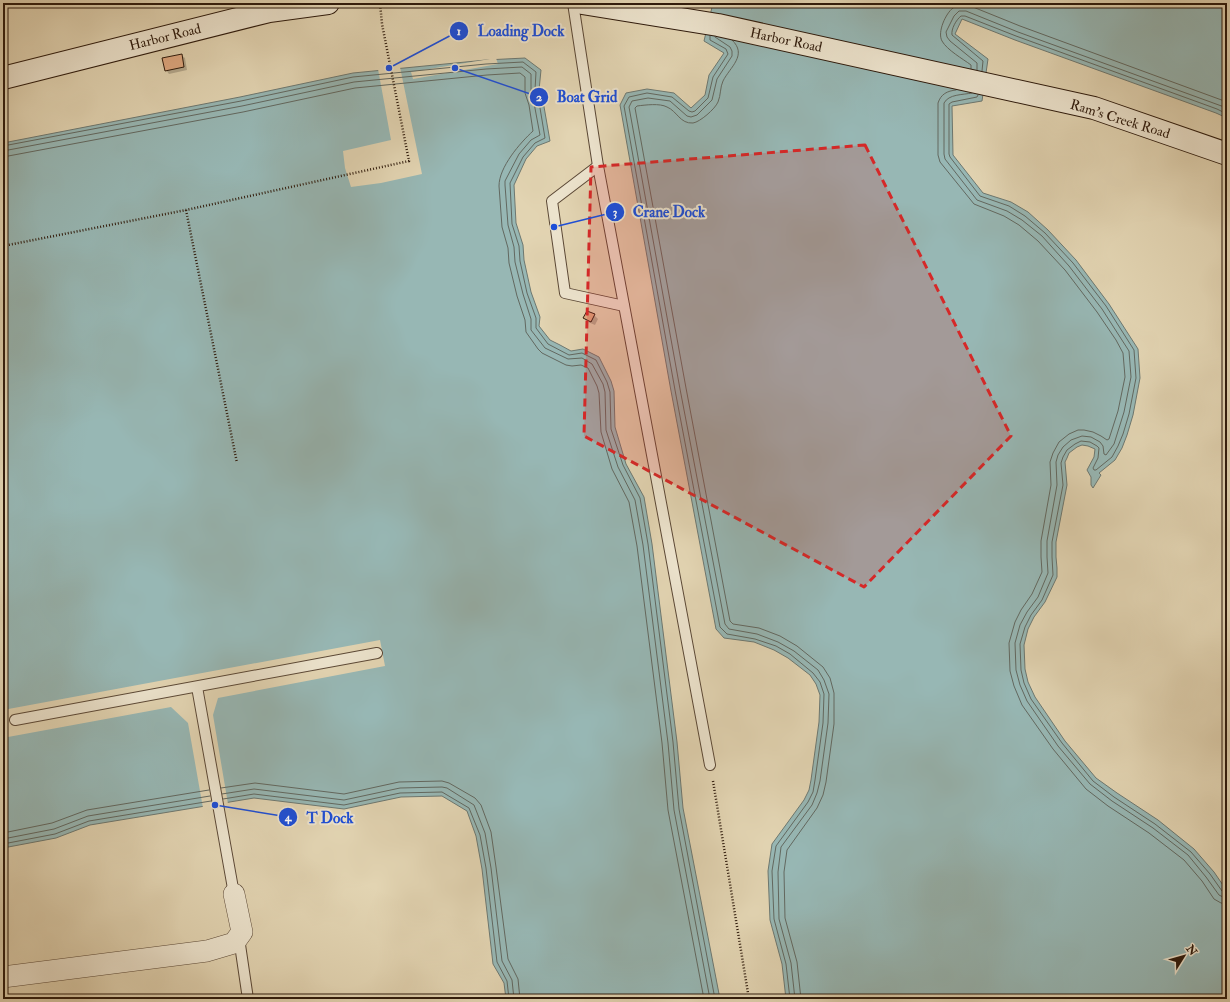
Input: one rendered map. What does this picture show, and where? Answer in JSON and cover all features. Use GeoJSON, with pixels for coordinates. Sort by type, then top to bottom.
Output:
{"type":"FeatureCollection","features":[{"type":"Feature","properties":{"kind":"street","name":"Harbor Road"},"geometry":{"type":"LineString","coordinates":[[3,78],[270,11],[328,3]]}},
{"type":"Feature","properties":{"kind":"street","name":"Harbor Road"},"geometry":{"type":"LineString","coordinates":[[582,3],[718,25],[988,84]]}},
{"type":"Feature","properties":{"kind":"street","name":"Ram's Creek Road"},"geometry":{"type":"LineString","coordinates":[[988,84],[1094,108],[1227,154]]}},
{"type":"Feature","properties":{"kind":"street"},"geometry":{"type":"LineString","coordinates":[[3,977],[207,951],[234,943],[242,932],[234,894]]}},
{"type":"Feature","properties":{"kind":"lane"},"geometry":{"type":"LineString","coordinates":[[573,3],[598,166],[710,765]]}},
{"type":"Feature","properties":{"kind":"lane"},"geometry":{"type":"LineString","coordinates":[[598,166],[552,201],[565,293],[624,306]]}},
{"type":"Feature","properties":{"kind":"lane"},"geometry":{"type":"LineString","coordinates":[[15,720],[377,653]]}},
{"type":"Feature","properties":{"kind":"lane"},"geometry":{"type":"LineString","coordinates":[[197,687],[234,894]]}},
{"type":"Feature","properties":{"kind":"lane"},"geometry":{"type":"LineString","coordinates":[[239,936],[248,999]]}},
{"type":"Feature","properties":{"kind":"path"},"geometry":{"type":"LineString","coordinates":[[3,246],[186,210],[409,161],[382,24],[380,3]]}},
{"type":"Feature","properties":{"kind":"path"},"geometry":{"type":"LineString","coordinates":[[186,210],[237,463]]}},
{"type":"Feature","properties":{"kind":"path"},"geometry":{"type":"LineString","coordinates":[[710,765],[750,999]]}},
{"type":"Feature","properties":{"kind":"highlighted area"},"geometry":{"type":"Polygon","coordinates":[[[865,145],[1011,436],[864,587],[584,436],[591,167],[865,145]]]}},
{"type":"Feature","properties":{"kind":"water"},"geometry":{"type":"Polygon","coordinates":[[[713,3],[1227,3],[1227,118],[962,19],[955,34],[988,59],[982,101],[952,106],[953,155],[983,193],[1011,202],[1028,212],[1048,230],[1076,260],[1109,304],[1138,349],[1140,378],[1133,415],[1122,448],[1115,460],[1099,473],[1101,475],[1093,488],[1091,485],[1091,477],[1087,470],[1094,457],[1095,449],[1082,445],[1077,447],[1069,453],[1065,462],[1067,485],[1056,542],[1057,577],[1045,602],[1034,617],[1028,629],[1024,645],[1025,669],[1028,682],[1035,697],[1065,741],[1096,778],[1158,820],[1194,849],[1214,872],[1227,891],[1227,999],[786,999],[782,964],[770,920],[768,871],[772,844],[804,800],[809,790],[819,722],[820,695],[816,684],[810,675],[788,658],[774,650],[754,642],[724,638],[716,629],[671,391],[620,105],[626,93],[647,89],[674,93],[691,108],[705,95],[709,75],[724,53],[704,41],[713,3]]]}},
{"type":"Feature","properties":{"kind":"water"},"geometry":{"type":"Polygon","coordinates":[[[525,58],[541,70],[539,90],[543,101],[550,141],[537,146],[526,159],[514,185],[516,223],[523,245],[524,260],[531,292],[540,317],[539,326],[550,340],[571,351],[583,349],[599,357],[611,381],[614,391],[615,427],[626,464],[644,497],[652,544],[677,742],[683,808],[720,999],[506,999],[504,983],[493,964],[482,869],[476,836],[467,811],[442,796],[401,797],[344,809],[254,798],[90,825],[56,838],[3,848],[3,143],[240,97],[353,73],[486,60],[525,58]]]}},
{"type":"Feature","properties":{"kind":"pier"},"geometry":{"type":"Polygon","coordinates":[[[496,58],[498,64],[413,79],[411,72],[496,58]]]}},
{"type":"Feature","properties":{"kind":"pier"},"geometry":{"type":"Polygon","coordinates":[[[400,67],[422,174],[381,183],[351,187],[345,168],[343,151],[391,140],[378,69],[400,67]]]}},
{"type":"Feature","properties":{"kind":"pier"},"geometry":{"type":"Polygon","coordinates":[[[380,640],[385,666],[218,698],[213,715],[228,804],[203,808],[188,723],[171,707],[8,737],[3,710],[380,640]]]}},
{"type":"Feature","properties":{"kind":"building"},"geometry":{"type":"Polygon","coordinates":[[[182,54],[184,67],[165,71],[162,58],[182,54]]]}},
{"type":"Feature","properties":{"kind":"building"},"geometry":{"type":"Polygon","coordinates":[[[587,311],[595,314],[591,322],[583,318],[587,311]]]}},
{"type":"Feature","properties":{"kind":"place","name":"Loading Dock"},"geometry":{"type":"Point","coordinates":[389,68]}},
{"type":"Feature","properties":{"kind":"place","name":"Boat Grid"},"geometry":{"type":"Point","coordinates":[455,68]}},
{"type":"Feature","properties":{"kind":"place","name":"Crane Dock"},"geometry":{"type":"Point","coordinates":[554,227]}},
{"type":"Feature","properties":{"kind":"place","name":"T Dock"},"geometry":{"type":"Point","coordinates":[215,805]}}]}
